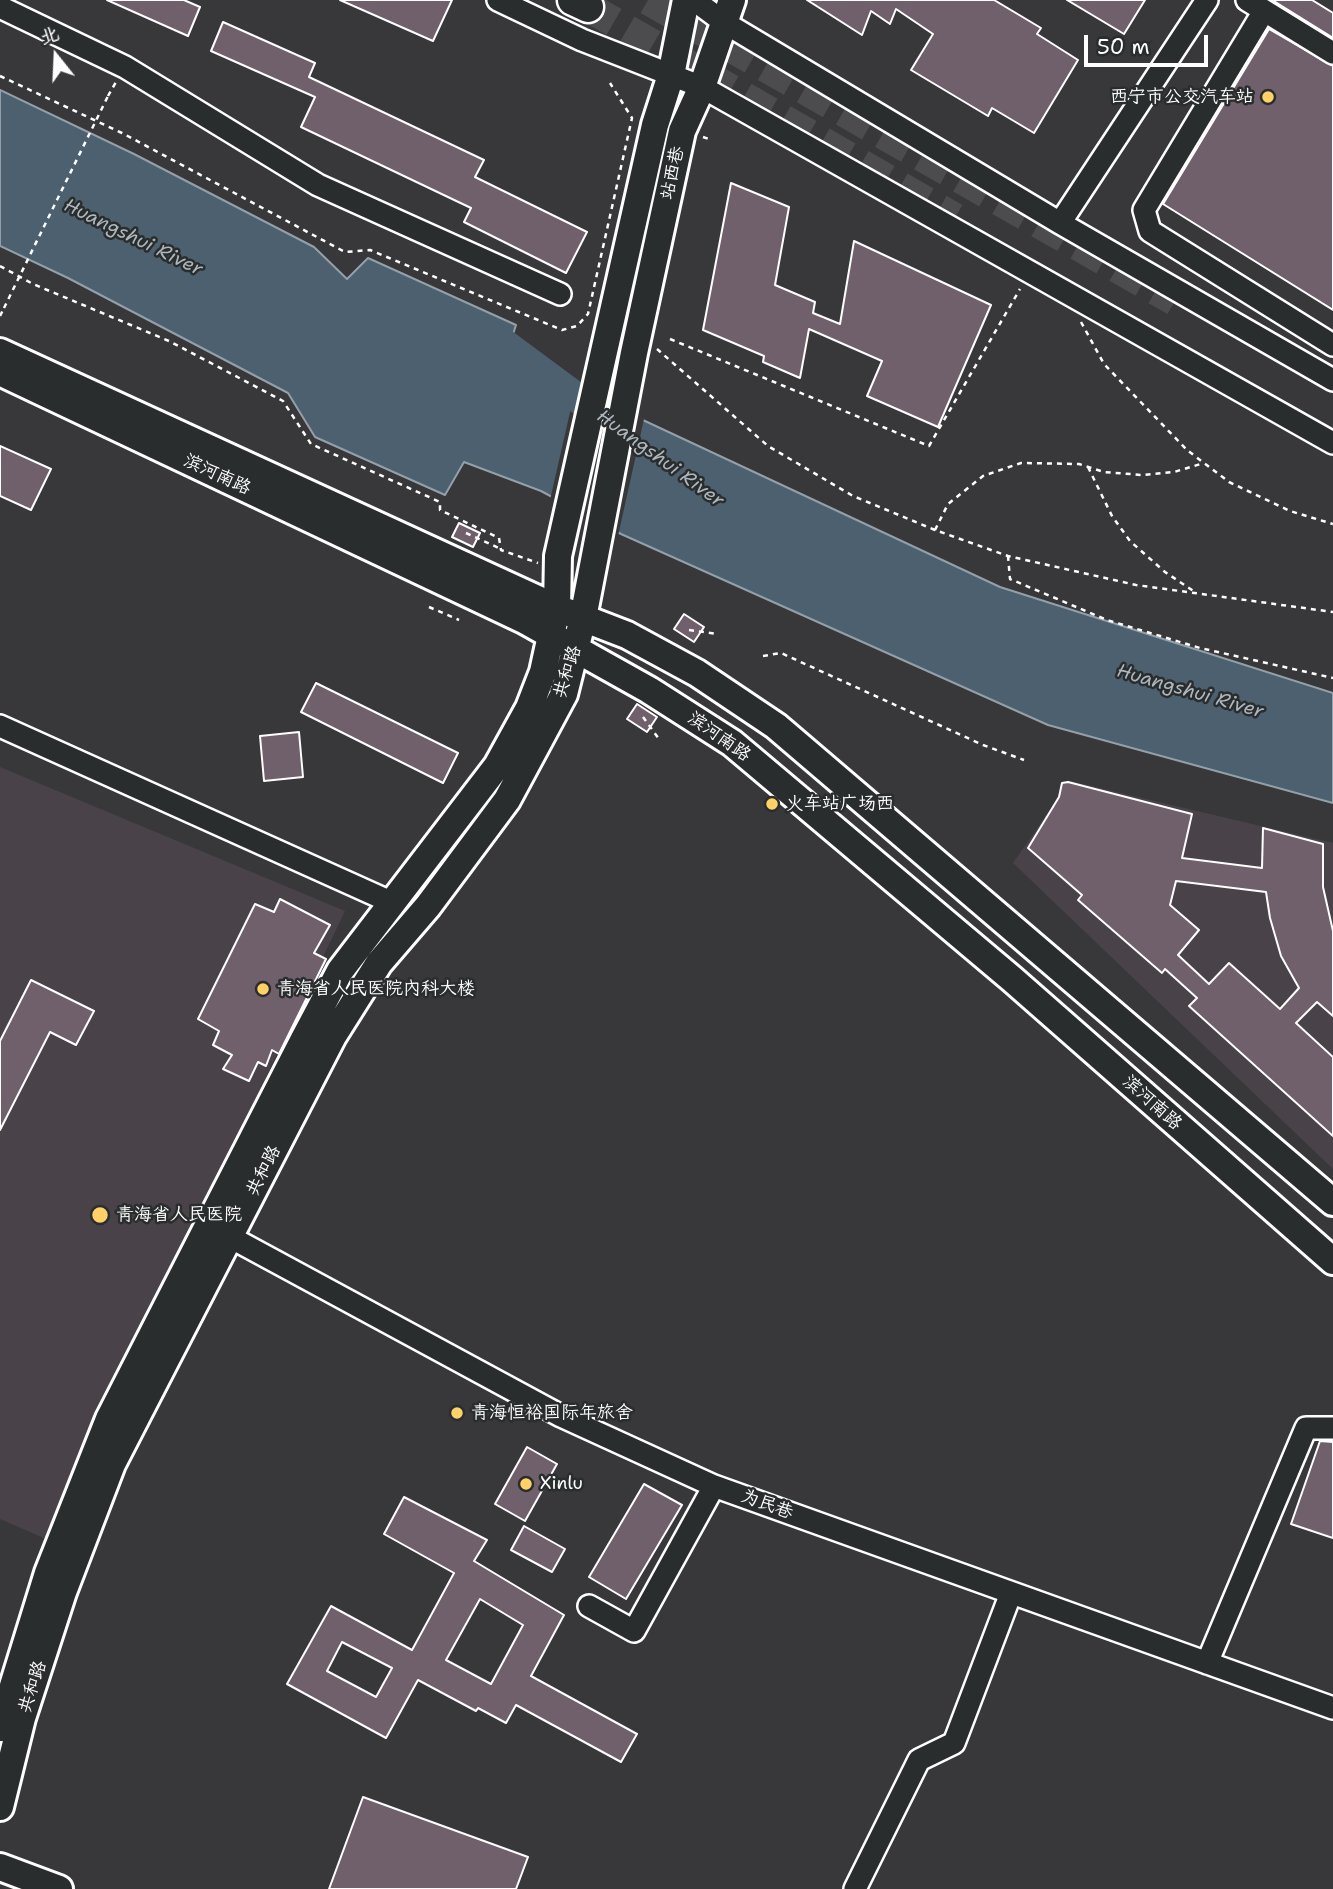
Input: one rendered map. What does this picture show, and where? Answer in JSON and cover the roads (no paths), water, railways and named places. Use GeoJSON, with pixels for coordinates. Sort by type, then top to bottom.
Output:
{"type":"FeatureCollection","features":[{"type":"Feature","properties":{"kind":"main road","name":"站西巷"},"geometry":{"type":"LineString","coordinates":[[548,560],[606,344],[655,125],[671,75],[686,0]]}},
{"type":"Feature","properties":{"kind":"main road","name":"站西巷"},"geometry":{"type":"LineString","coordinates":[[591,571],[644,350],[682,131],[702,87],[729,11]]}},
{"type":"Feature","properties":{"kind":"main road"},"geometry":{"type":"LineString","coordinates":[[0,352],[557,608],[627,635],[697,673],[776,726],[1333,1202]]}},
{"type":"Feature","properties":{"kind":"main road","name":"滨河南路"},"geometry":{"type":"LineString","coordinates":[[0,372],[551,635],[732,743],[1012,979],[1333,1261]]}},
{"type":"Feature","properties":{"kind":"main road","name":"共和路"},"geometry":{"type":"LineString","coordinates":[[0,1728],[48,1573],[109,1419],[340,971],[497,766],[529,708],[543,672],[557,608],[548,560]]}},
{"type":"Feature","properties":{"kind":"main road","name":"共和路"},"geometry":{"type":"LineString","coordinates":[[0,1807],[22,1718],[63,1592],[112,1464],[333,1036],[379,963],[428,906],[507,800],[564,694],[583,618],[591,571]]}},
{"type":"Feature","properties":{"kind":"main road"},"geometry":{"type":"LineString","coordinates":[[0,1867],[59,1889]]}},
{"type":"Feature","properties":{"kind":"street"},"geometry":{"type":"LineString","coordinates":[[498,0],[582,40],[702,87],[1333,443]]}},
{"type":"Feature","properties":{"kind":"street"},"geometry":{"type":"LineString","coordinates":[[694,0],[729,11],[1060,223],[1333,380]]}},
{"type":"Feature","properties":{"kind":"street"},"geometry":{"type":"LineString","coordinates":[[1060,223],[1207,0]]}},
{"type":"Feature","properties":{"kind":"street"},"geometry":{"type":"LineString","coordinates":[[1333,53],[1256,6],[1144,210],[1150,231],[1333,345]]}},
{"type":"Feature","properties":{"kind":"street"},"geometry":{"type":"LineString","coordinates":[[0,7],[125,67],[318,185],[560,294]]}},
{"type":"Feature","properties":{"kind":"street"},"geometry":{"type":"LineString","coordinates":[[0,726],[393,903]]}},
{"type":"Feature","properties":{"kind":"street","name":"为民巷"},"geometry":{"type":"LineString","coordinates":[[230,1237],[561,1416],[714,1486],[1333,1708]]}},
{"type":"Feature","properties":{"kind":"street"},"geometry":{"type":"LineString","coordinates":[[1207,1662],[1306,1428],[1333,1428]]}},
{"type":"Feature","properties":{"kind":"street"},"geometry":{"type":"LineString","coordinates":[[589,1606],[634,1631],[714,1486]]}},
{"type":"Feature","properties":{"kind":"street"},"geometry":{"type":"LineString","coordinates":[[855,1889],[919,1760],[954,1743],[1011,1592]]}},
{"type":"Feature","properties":{"kind":"water"},"geometry":{"type":"Polygon","coordinates":[[[0,90],[134,154],[314,247],[347,279],[368,258],[516,325],[506,356],[1000,587],[1333,693],[1333,803],[1048,725],[621,534],[541,491],[464,462],[445,495],[315,437],[288,393],[68,278],[0,246],[0,90]]]}},
{"type":"Feature","properties":{"kind":"waterway","name":"Huangshui River"},"geometry":{"type":"LineString","coordinates":[[474,327],[499,340],[580,400]]}},
{"type":"Feature","properties":{"kind":"tunnel"},"geometry":{"type":"LineString","coordinates":[[648,0],[1175,301]]}},
{"type":"Feature","properties":{"kind":"tunnel"},"geometry":{"type":"LineString","coordinates":[[588,7],[955,218]]}},
{"type":"Feature","properties":{"kind":"place","name":"西宁市公交汽车站"},"geometry":{"type":"Point","coordinates":[1268,97]}},
{"type":"Feature","properties":{"kind":"place","name":"火车站广场西"},"geometry":{"type":"Point","coordinates":[772,804]}},
{"type":"Feature","properties":{"kind":"place","name":"青海省人民医院内科大楼"},"geometry":{"type":"Point","coordinates":[263,989]}},
{"type":"Feature","properties":{"kind":"place","name":"青海省人民医院"},"geometry":{"type":"Point","coordinates":[100,1215]}},
{"type":"Feature","properties":{"kind":"place","name":"青海恒裕国际年旅舍"},"geometry":{"type":"Point","coordinates":[457,1413]}},
{"type":"Feature","properties":{"kind":"place","name":"Xinlu"},"geometry":{"type":"Point","coordinates":[526,1484]}}]}
